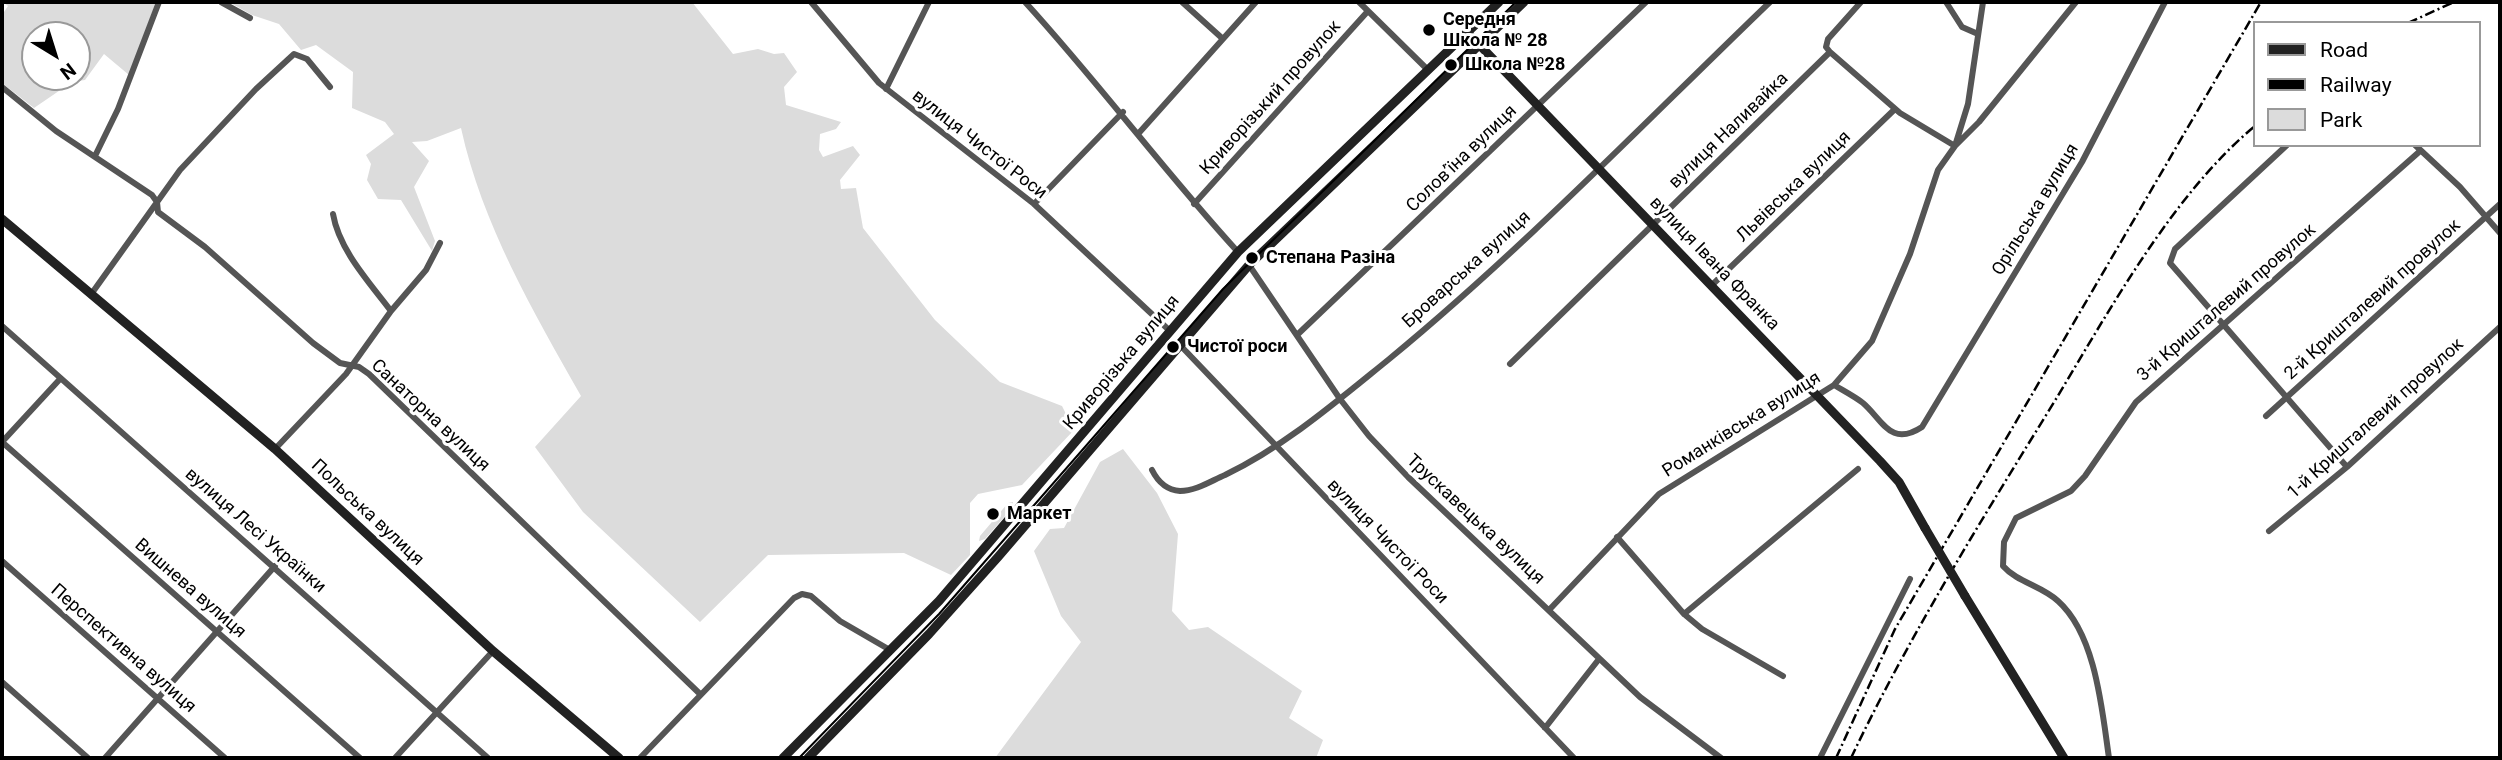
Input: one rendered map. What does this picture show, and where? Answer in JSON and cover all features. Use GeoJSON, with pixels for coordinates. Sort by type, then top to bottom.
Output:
{"type":"FeatureCollection","features":[{"type":"Feature","properties":{"kind":"main road","name":"Криворізька вулиця"},"geometry":{"type":"LineString","coordinates":[[783,758],[939,601],[1238,252],[1500,2]]}},
{"type":"Feature","properties":{"kind":"main road","name":"Криворізька вулиця"},"geometry":{"type":"LineString","coordinates":[[808,758],[937,624],[1250,265],[1524,2]]}},
{"type":"Feature","properties":{"kind":"main road","name":"вулиця Івана Франка"},"geometry":{"type":"LineString","coordinates":[[1467,32],[1899,482],[1924,528],[2064,758]]}},
{"type":"Feature","properties":{"kind":"main road","name":"Польська вулиця"},"geometry":{"type":"LineString","coordinates":[[2,219],[275,449],[493,651],[619,758]]}},
{"type":"Feature","properties":{"kind":"street"},"geometry":{"type":"LineString","coordinates":[[95,156],[118,109],[159,2]]}},
{"type":"Feature","properties":{"kind":"street"},"geometry":{"type":"LineString","coordinates":[[221,2],[250,18]]}},
{"type":"Feature","properties":{"kind":"street","name":"вулиця Чистої Роси"},"geometry":{"type":"LineString","coordinates":[[811,2],[886,89],[1034,204],[1170,331]]}},
{"type":"Feature","properties":{"kind":"street"},"geometry":{"type":"LineString","coordinates":[[886,89],[929,2]]}},
{"type":"Feature","properties":{"kind":"street"},"geometry":{"type":"LineString","coordinates":[[1026,2],[1123,112],[1194,204],[1238,252]]}},
{"type":"Feature","properties":{"kind":"street"},"geometry":{"type":"LineString","coordinates":[[1181,2],[1223,39]]}},
{"type":"Feature","properties":{"kind":"street"},"geometry":{"type":"LineString","coordinates":[[1138,134],[1256,2]]}},
{"type":"Feature","properties":{"kind":"street"},"geometry":{"type":"LineString","coordinates":[[1359,2],[1428,70]]}},
{"type":"Feature","properties":{"kind":"street","name":"Соловʼїна вулиця"},"geometry":{"type":"LineString","coordinates":[[1297,335],[1646,2]]}},
{"type":"Feature","properties":{"kind":"street","name":"Броварська вулиця"},"geometry":{"type":"LineString","coordinates":[[1152,470],[1156,480],[1168,488],[1182,491],[1200,487],[1277,447],[1454,305],[1770,2]]}},
{"type":"Feature","properties":{"kind":"street","name":"вулиця Наливайка"},"geometry":{"type":"LineString","coordinates":[[1510,364],[1830,52],[1826,47],[1828,38],[1861,2]]}},
{"type":"Feature","properties":{"kind":"street"},"geometry":{"type":"LineString","coordinates":[[1946,2],[1962,27],[1978,34]]}},
{"type":"Feature","properties":{"kind":"street","name":"Романківська вулиця"},"geometry":{"type":"LineString","coordinates":[[1550,609],[1659,494],[1834,385],[1872,341],[1887,312],[1938,170],[1955,146],[1968,104],[1983,2]]}},
{"type":"Feature","properties":{"kind":"street"},"geometry":{"type":"LineString","coordinates":[[1830,52],[1895,109],[1955,146],[1979,122],[2076,2]]}},
{"type":"Feature","properties":{"kind":"street","name":"Орільська вулиця"},"geometry":{"type":"LineString","coordinates":[[1834,385],[1862,403],[1890,431],[1901,434],[1922,427],[2082,162],[2165,2]]}},
{"type":"Feature","properties":{"kind":"street","name":"Криворізький провулок"},"geometry":{"type":"LineString","coordinates":[[1194,204],[1368,11]]}},
{"type":"Feature","properties":{"kind":"street"},"geometry":{"type":"LineString","coordinates":[[92,293],[198,148],[295,54],[307,58],[330,87]]}},
{"type":"Feature","properties":{"kind":"street","name":"Санаторна вулиця"},"geometry":{"type":"LineString","coordinates":[[2,87],[56,131],[157,202],[158,212],[205,247],[313,343],[340,363],[369,374],[700,694]]}},
{"type":"Feature","properties":{"kind":"street","name":"Львівська вулиця"},"geometry":{"type":"LineString","coordinates":[[1712,285],[1895,109]]}},
{"type":"Feature","properties":{"kind":"street"},"geometry":{"type":"LineString","coordinates":[[1034,204],[1123,112]]}},
{"type":"Feature","properties":{"kind":"street"},"geometry":{"type":"LineString","coordinates":[[2285,147],[2175,249],[2170,258],[2172,268],[2347,467]]}},
{"type":"Feature","properties":{"kind":"street"},"geometry":{"type":"LineString","coordinates":[[2417,148],[2438,164],[2500,233]]}},
{"type":"Feature","properties":{"kind":"street","name":"3-й Кришталевий провулок"},"geometry":{"type":"LineString","coordinates":[[2109,758],[2098,686],[2071,615],[2045,590],[2006,570],[2001,559],[2009,527],[2016,518],[2071,491],[2085,476],[2136,402],[2223,327],[2417,148]]}},
{"type":"Feature","properties":{"kind":"street","name":"2-й Кришталевий провулок"},"geometry":{"type":"LineString","coordinates":[[2266,416],[2500,204]]}},
{"type":"Feature","properties":{"kind":"street"},"geometry":{"type":"LineString","coordinates":[[332,214],[334,224],[361,271],[391,311]]}},
{"type":"Feature","properties":{"kind":"street"},"geometry":{"type":"LineString","coordinates":[[275,449],[346,374],[391,311],[426,270],[440,243]]}},
{"type":"Feature","properties":{"kind":"street","name":"Трускавецька вулиця"},"geometry":{"type":"LineString","coordinates":[[1250,265],[1340,398],[1369,436],[1408,477],[1640,697],[1721,758]]}},
{"type":"Feature","properties":{"kind":"street","name":"вулиця Лесі Українки"},"geometry":{"type":"LineString","coordinates":[[2,327],[275,566],[488,758]]}},
{"type":"Feature","properties":{"kind":"street","name":"1-й Кришталевий провулок"},"geometry":{"type":"LineString","coordinates":[[2269,531],[2347,467],[2500,327]]}},
{"type":"Feature","properties":{"kind":"street","name":"вулиця Чистої Роси"},"geometry":{"type":"LineString","coordinates":[[1180,345],[1574,758]]}},
{"type":"Feature","properties":{"kind":"street"},"geometry":{"type":"LineString","coordinates":[[2,442],[60,379]]}},
{"type":"Feature","properties":{"kind":"street","name":"Вишнева вулиця"},"geometry":{"type":"LineString","coordinates":[[2,442],[359,758]]}},
{"type":"Feature","properties":{"kind":"street"},"geometry":{"type":"LineString","coordinates":[[1684,614],[1858,468]]}},
{"type":"Feature","properties":{"kind":"street"},"geometry":{"type":"LineString","coordinates":[[1617,537],[1684,614],[1702,629],[1783,676]]}},
{"type":"Feature","properties":{"kind":"street","name":"Перспективна вулиця"},"geometry":{"type":"LineString","coordinates":[[2,561],[225,758]]}},
{"type":"Feature","properties":{"kind":"street"},"geometry":{"type":"LineString","coordinates":[[105,758],[275,566]]}},
{"type":"Feature","properties":{"kind":"street"},"geometry":{"type":"LineString","coordinates":[[1820,758],[1910,579]]}},
{"type":"Feature","properties":{"kind":"street"},"geometry":{"type":"LineString","coordinates":[[640,758],[794,598],[802,594],[811,596],[840,621],[890,650]]}},
{"type":"Feature","properties":{"kind":"street"},"geometry":{"type":"LineString","coordinates":[[395,758],[493,651]]}},
{"type":"Feature","properties":{"kind":"street"},"geometry":{"type":"LineString","coordinates":[[1545,728],[1600,659]]}},
{"type":"Feature","properties":{"kind":"street"},"geometry":{"type":"LineString","coordinates":[[2,682],[88,758]]}},
{"type":"Feature","properties":{"kind":"green space"},"geometry":{"type":"Polygon","coordinates":[[[3,2],[156,2],[129,75],[104,54],[91,72],[91,21],[21,21],[21,91],[59,91],[34,108],[2,83],[2,15],[8,6],[3,2]]]}},
{"type":"Feature","properties":{"kind":"green space"},"geometry":{"type":"Polygon","coordinates":[[[229,2],[692,2],[733,54],[758,49],[774,54],[784,53],[797,72],[784,87],[786,105],[841,122],[836,129],[820,134],[819,150],[823,157],[853,146],[860,155],[840,180],[841,189],[856,188],[863,228],[935,320],[1000,382],[1062,406],[1074,430],[1022,485],[978,494],[970,503],[970,555],[951,575],[904,553],[768,555],[700,622],[583,512],[535,447],[581,396],[527,299],[496,233],[470,164],[461,128],[427,141],[412,142],[429,161],[414,187],[435,241],[432,251],[401,200],[378,199],[367,180],[371,164],[366,155],[394,134],[385,122],[352,108],[353,72],[316,45],[301,50],[279,24],[252,15],[229,2]]]}},
{"type":"Feature","properties":{"kind":"green space"},"geometry":{"type":"Polygon","coordinates":[[[1123,449],[1157,493],[1178,534],[1172,611],[1189,630],[1208,627],[1302,691],[1289,718],[1323,740],[1316,758],[995,758],[1081,642],[1061,616],[1034,551],[1050,529],[1064,528],[1100,462],[1123,449]]]}},
{"type":"Feature","properties":{"kind":"green space"},"geometry":{"type":"Polygon","coordinates":[[[1013,502],[1013,507],[985,539],[979,541],[980,536],[1008,503],[1013,502]]]}},
{"type":"Feature","properties":{"kind":"tram line"},"geometry":{"type":"LineString","coordinates":[[799,758],[939,614],[1223,289],[1516,2]]}},
{"type":"Feature","properties":{"kind":"railway"},"geometry":{"type":"LineString","coordinates":[[1836,758],[1895,629],[2261,2]]}},
{"type":"Feature","properties":{"kind":"railway"},"geometry":{"type":"LineString","coordinates":[[2412,21],[2454,2]]}},
{"type":"Feature","properties":{"kind":"railway"},"geometry":{"type":"LineString","coordinates":[[1851,758],[1898,666],[1949,576],[2121,291],[2197,184],[2254,127]]}},
{"type":"Feature","properties":{"kind":"place","name":"Середня Школа № 28"},"geometry":{"type":"Point","coordinates":[1429,30]}},
{"type":"Feature","properties":{"kind":"place","name":"Школа №28"},"geometry":{"type":"Point","coordinates":[1451,65]}},
{"type":"Feature","properties":{"kind":"place","name":"Степана Разіна"},"geometry":{"type":"Point","coordinates":[1252,258]}},
{"type":"Feature","properties":{"kind":"place","name":"Чистої роси"},"geometry":{"type":"Point","coordinates":[1173,347]}},
{"type":"Feature","properties":{"kind":"place","name":"Маркет"},"geometry":{"type":"Point","coordinates":[993,514]}}]}
